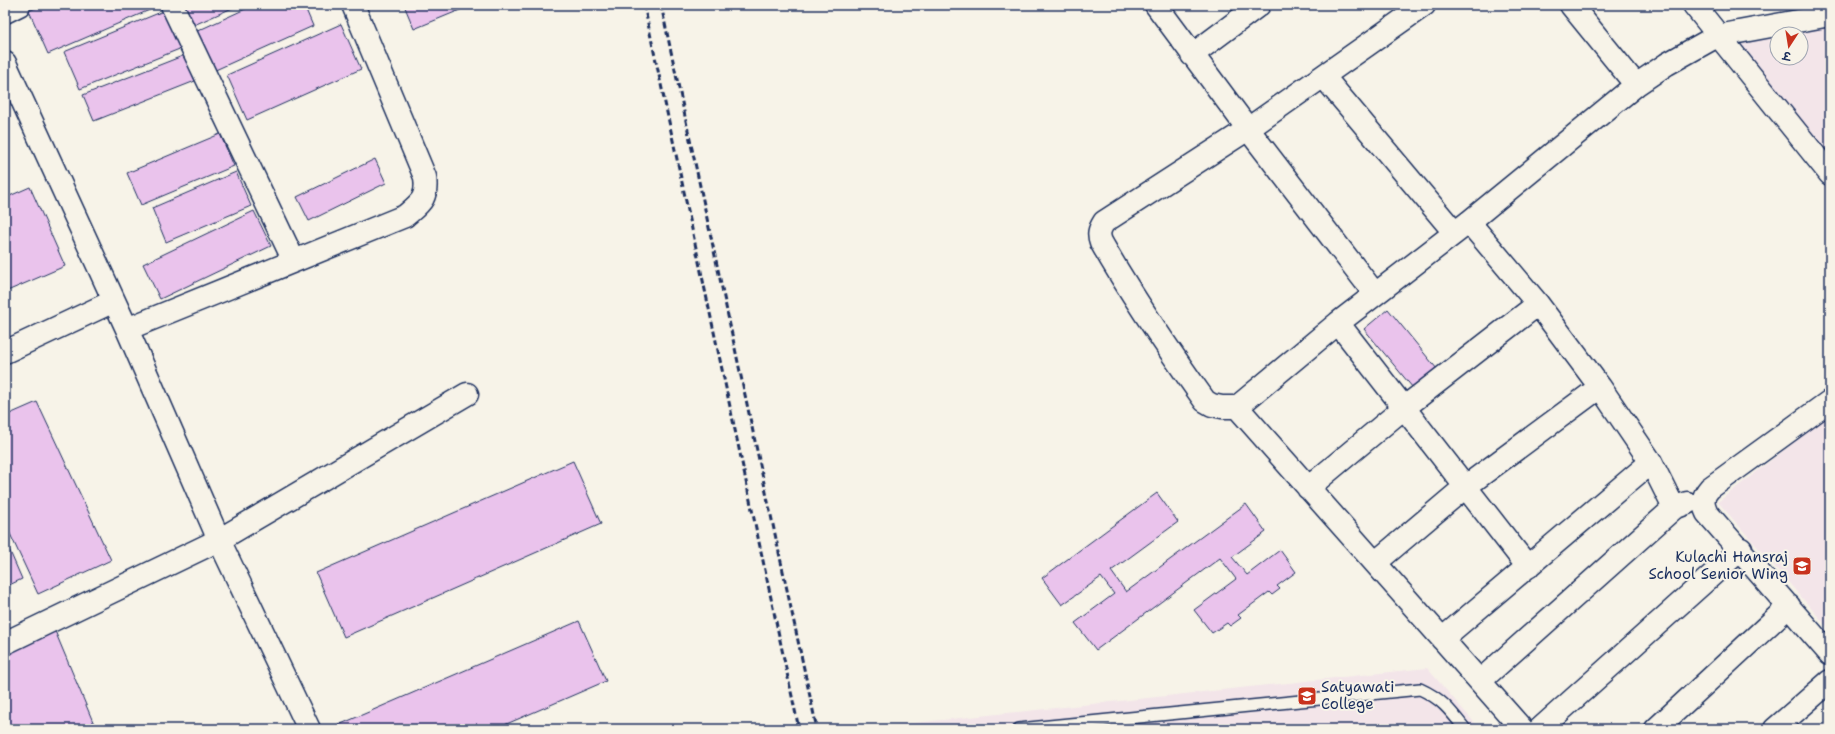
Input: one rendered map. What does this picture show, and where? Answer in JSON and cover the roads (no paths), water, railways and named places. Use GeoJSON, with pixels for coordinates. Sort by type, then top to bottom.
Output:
{"type":"FeatureCollection","features":[{"type":"Feature","properties":{"kind":"street"},"geometry":{"type":"LineString","coordinates":[[5,12],[19,5]]}},
{"type":"Feature","properties":{"kind":"street"},"geometry":{"type":"LineString","coordinates":[[172,5],[294,261]]}},
{"type":"Feature","properties":{"kind":"street"},"geometry":{"type":"LineString","coordinates":[[127,329],[405,216],[422,202],[427,189],[425,177],[353,5]]}},
{"type":"Feature","properties":{"kind":"street"},"geometry":{"type":"LineString","coordinates":[[1156,5],[1248,129],[1375,294]]}},
{"type":"Feature","properties":{"kind":"street"},"geometry":{"type":"LineString","coordinates":[[1192,55],[1259,5]]}},
{"type":"Feature","properties":{"kind":"street"},"geometry":{"type":"LineString","coordinates":[[1424,5],[1324,77],[1248,129],[1104,222],[1099,228],[1098,235],[1133,296],[1205,401],[1212,405],[1237,407],[1375,294],[1461,227],[1636,85],[1667,64],[1717,36],[1830,16]]}},
{"type":"Feature","properties":{"kind":"street"},"geometry":{"type":"LineString","coordinates":[[1571,5],[1636,85]]}},
{"type":"Feature","properties":{"kind":"street"},"geometry":{"type":"LineString","coordinates":[[1694,5],[1717,36],[1830,174]]}},
{"type":"Feature","properties":{"kind":"street"},"geometry":{"type":"LineString","coordinates":[[5,63],[127,329],[219,540],[309,729]]}},
{"type":"Feature","properties":{"kind":"street"},"geometry":{"type":"LineString","coordinates":[[1324,77],[1461,227],[1538,304],[1600,387],[1651,462],[1674,508]]}},
{"type":"Feature","properties":{"kind":"street"},"geometry":{"type":"LineString","coordinates":[[5,352],[114,301]]}},
{"type":"Feature","properties":{"kind":"street"},"geometry":{"type":"LineString","coordinates":[[1308,488],[1405,407],[1538,304]]}},
{"type":"Feature","properties":{"kind":"street"},"geometry":{"type":"LineString","coordinates":[[1338,324],[1405,407],[1528,567]]}},
{"type":"Feature","properties":{"kind":"street"},"geometry":{"type":"LineString","coordinates":[[1375,563],[1465,487],[1600,387]]}},
{"type":"Feature","properties":{"kind":"street"},"geometry":{"type":"LineString","coordinates":[[5,643],[219,540],[467,394]]}},
{"type":"Feature","properties":{"kind":"street"},"geometry":{"type":"LineString","coordinates":[[1830,401],[1710,488],[1704,495],[1702,502],[1707,513],[1741,549],[1830,654]]}},
{"type":"Feature","properties":{"kind":"street"},"geometry":{"type":"LineString","coordinates":[[1237,407],[1522,729]]}},
{"type":"Feature","properties":{"kind":"street"},"geometry":{"type":"LineString","coordinates":[[1442,639],[1651,462]]}},
{"type":"Feature","properties":{"kind":"street"},"geometry":{"type":"LineString","coordinates":[[1480,681],[1674,508],[1683,503],[1702,502]]}},
{"type":"Feature","properties":{"kind":"street"},"geometry":{"type":"LineString","coordinates":[[1540,729],[1741,549]]}},
{"type":"Feature","properties":{"kind":"street"},"geometry":{"type":"LineString","coordinates":[[1656,729],[1789,606]]}},
{"type":"Feature","properties":{"kind":"street"},"geometry":{"type":"LineString","coordinates":[[1774,729],[1830,681]]}},
{"type":"Feature","properties":{"kind":"lane"},"geometry":{"type":"LineString","coordinates":[[1019,729],[1404,689],[1420,689],[1435,696],[1444,703],[1465,729]]}},
{"type":"Feature","properties":{"kind":"railway"},"geometry":{"type":"LineString","coordinates":[[644,5],[799,729]]}},
{"type":"Feature","properties":{"kind":"railway"},"geometry":{"type":"LineString","coordinates":[[661,5],[817,729]]}},
{"type":"Feature","properties":{"kind":"place","name":"Kulachi Hansraj School Senior Wing"},"geometry":{"type":"Point","coordinates":[1802,566]}},
{"type":"Feature","properties":{"kind":"place","name":"Satyawati College"},"geometry":{"type":"Point","coordinates":[1307,696]}}]}
